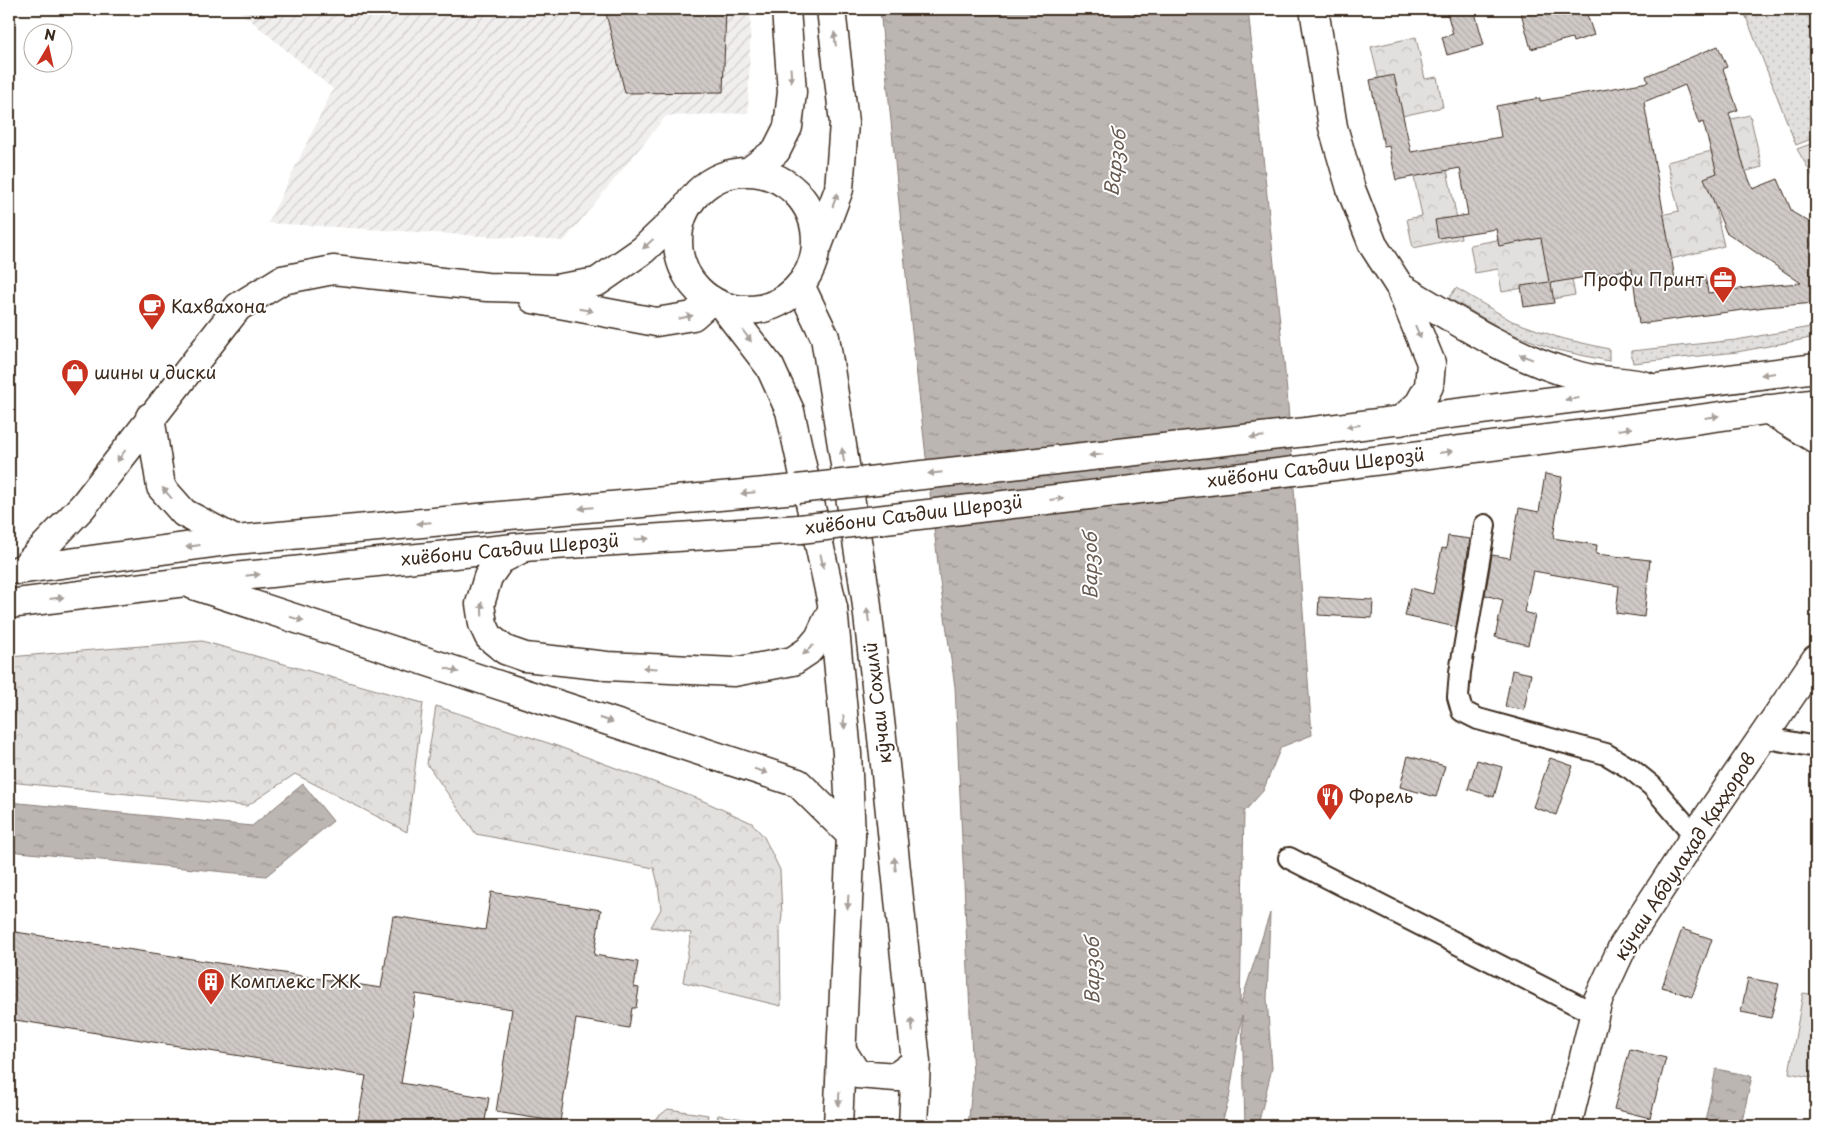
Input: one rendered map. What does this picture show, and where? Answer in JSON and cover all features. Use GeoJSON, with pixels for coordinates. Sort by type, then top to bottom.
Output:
{"type":"FeatureCollection","features":[{"type":"Feature","properties":{"kind":"main road"},"geometry":{"type":"LineString","coordinates":[[16,570],[83,506],[150,417],[238,307],[282,280],[333,270],[488,287],[555,290],[597,282],[643,250],[684,211],[700,189],[723,175],[750,170],[776,151],[788,126],[792,92],[786,9]]}},
{"type":"Feature","properties":{"kind":"main road"},"geometry":{"type":"LineString","coordinates":[[684,211],[679,230],[678,251],[684,270],[696,287],[717,303],[744,310],[765,308],[784,300],[801,287],[839,189],[844,122],[831,9]]}},
{"type":"Feature","properties":{"kind":"main road"},"geometry":{"type":"LineString","coordinates":[[1314,9],[1333,127],[1351,189],[1373,245],[1400,287],[1430,364],[1429,386],[1419,404],[1400,420]]}},
{"type":"Feature","properties":{"kind":"main road"},"geometry":{"type":"LineString","coordinates":[[750,170],[786,182],[811,209],[818,246]]}},
{"type":"Feature","properties":{"kind":"main road"},"geometry":{"type":"LineString","coordinates":[[488,287],[548,303],[656,322],[693,316],[717,303]]}},
{"type":"Feature","properties":{"kind":"main road","name":"кӯчаи Соҳилӣ"},"geometry":{"type":"LineString","coordinates":[[801,287],[825,337],[866,598],[916,1062],[913,1126]]}},
{"type":"Feature","properties":{"kind":"main road"},"geometry":{"type":"LineString","coordinates":[[1400,287],[1476,333],[1516,353],[1558,369],[1593,379],[1628,381],[1658,388],[1670,400],[1672,408],[1670,417],[1664,424]]}},
{"type":"Feature","properties":{"kind":"main road","name":"кӯчаи Соҳилӣ"},"geometry":{"type":"LineString","coordinates":[[717,303],[770,367],[790,411],[833,608],[847,754],[851,835],[838,1126]]}},
{"type":"Feature","properties":{"kind":"main road","name":"хиёбони Саъдии Шерозӣ"},"geometry":{"type":"LineString","coordinates":[[16,570],[235,540],[797,489],[1306,432],[1816,368]]}},
{"type":"Feature","properties":{"kind":"main road","name":"хиёбони Саъдии Шерозӣ"},"geometry":{"type":"LineString","coordinates":[[9,604],[185,582],[523,547],[800,529],[1311,469],[1816,403]]}},
{"type":"Feature","properties":{"kind":"main road"},"geometry":{"type":"LineString","coordinates":[[1767,409],[1816,439]]}},
{"type":"Feature","properties":{"kind":"main road"},"geometry":{"type":"LineString","coordinates":[[150,417],[161,487],[184,513],[235,540]]}},
{"type":"Feature","properties":{"kind":"main road"},"geometry":{"type":"LineString","coordinates":[[523,547],[500,560],[488,577],[480,604],[483,624],[489,637],[505,650],[525,657],[607,666],[734,672],[793,661],[808,651],[819,638],[833,608]]}},
{"type":"Feature","properties":{"kind":"main road"},"geometry":{"type":"LineString","coordinates":[[185,582],[798,783],[851,835]]}},
{"type":"Feature","properties":{"kind":"main road","name":"кӯчаи Абдулаҳад Қаҳҳоров"},"geometry":{"type":"LineString","coordinates":[[1567,1126],[1598,1000],[1624,946],[1695,836],[1816,659]]}},
{"type":"Feature","properties":{"kind":"main road"},"geometry":{"type":"LineString","coordinates":[[842,1049],[856,1074],[896,1077],[916,1062]]}},
{"type":"Feature","properties":{"kind":"street"},"geometry":{"type":"LineString","coordinates":[[1485,525],[1460,672],[1458,697],[1462,711],[1478,719],[1606,754],[1631,769],[1652,786],[1695,836]]}},
{"type":"Feature","properties":{"kind":"street"},"geometry":{"type":"LineString","coordinates":[[1762,737],[1816,747]]}},
{"type":"Feature","properties":{"kind":"street"},"geometry":{"type":"LineString","coordinates":[[1289,858],[1595,1014]]}},
{"type":"Feature","properties":{"kind":"shaded area"},"geometry":{"type":"Polygon","coordinates":[[[237,9],[751,9],[748,113],[666,116],[564,241],[268,223],[333,89],[237,9]]]}},
{"type":"Feature","properties":{"kind":"green space"},"geometry":{"type":"Polygon","coordinates":[[[1743,9],[1816,9],[1816,137],[1796,145],[1743,9]]]}},
{"type":"Feature","properties":{"kind":"green space"},"geometry":{"type":"Polygon","coordinates":[[[1416,37],[1425,79],[1437,77],[1443,107],[1388,119],[1371,47],[1416,37]]]}},
{"type":"Feature","properties":{"kind":"green space"},"geometry":{"type":"Polygon","coordinates":[[[1750,115],[1762,167],[1709,181],[1724,246],[1667,260],[1657,216],[1679,211],[1667,162],[1724,148],[1718,122],[1750,115]]]}},
{"type":"Feature","properties":{"kind":"green space"},"geometry":{"type":"Polygon","coordinates":[[[1816,142],[1816,182],[1797,149],[1816,142]]]}},
{"type":"Feature","properties":{"kind":"green space"},"geometry":{"type":"Polygon","coordinates":[[[1446,165],[1461,238],[1413,248],[1407,219],[1422,216],[1413,172],[1446,165]]]}},
{"type":"Feature","properties":{"kind":"green space"},"geometry":{"type":"Polygon","coordinates":[[[1562,228],[1575,295],[1541,301],[1538,285],[1502,292],[1498,269],[1475,273],[1470,245],[1562,228]]]}},
{"type":"Feature","properties":{"kind":"green space"},"geometry":{"type":"Polygon","coordinates":[[[1456,288],[1512,321],[1560,338],[1609,349],[1609,361],[1557,350],[1507,332],[1449,298],[1456,288]]]}},
{"type":"Feature","properties":{"kind":"green space"},"geometry":{"type":"Polygon","coordinates":[[[1816,326],[1816,337],[1737,352],[1633,363],[1631,351],[1736,340],[1816,326]]]}},
{"type":"Feature","properties":{"kind":"green space"},"geometry":{"type":"Polygon","coordinates":[[[202,641],[423,703],[407,832],[295,774],[247,806],[9,782],[9,657],[202,641]]]}},
{"type":"Feature","properties":{"kind":"green space"},"geometry":{"type":"Polygon","coordinates":[[[436,706],[557,746],[699,799],[752,823],[764,837],[780,870],[782,916],[780,929],[781,1006],[683,982],[691,933],[651,927],[661,909],[654,868],[476,834],[427,764],[436,706]]]}},
{"type":"Feature","properties":{"kind":"green space"},"geometry":{"type":"Polygon","coordinates":[[[1803,993],[1816,995],[1816,1078],[1789,1073],[1803,993]]]}},
{"type":"Feature","properties":{"kind":"green space"},"geometry":{"type":"Polygon","coordinates":[[[668,1109],[708,1115],[706,1126],[646,1126],[668,1109]]]}},
{"type":"Feature","properties":{"kind":"green space"},"geometry":{"type":"Polygon","coordinates":[[[718,1115],[749,1120],[748,1126],[716,1126],[718,1115]]]}},
{"type":"Feature","properties":{"kind":"water","name":"Варзоб"},"geometry":{"type":"Polygon","coordinates":[[[880,9],[1248,9],[1287,392],[1312,735],[1281,747],[1263,791],[1244,812],[1240,1006],[1270,913],[1267,999],[1272,1068],[1259,1126],[1245,1126],[1242,1016],[1229,1099],[1221,1126],[968,1126],[973,1078],[955,687],[940,582],[909,305],[880,9]]]}},
{"type":"Feature","properties":{"kind":"water"},"geometry":{"type":"Polygon","coordinates":[[[303,784],[333,821],[266,876],[9,851],[9,802],[252,826],[303,784]]]}},
{"type":"Feature","properties":{"kind":"water"},"geometry":{"type":"Polygon","coordinates":[[[1716,1069],[1752,1076],[1741,1126],[1704,1126],[1716,1069]]]}},
{"type":"Feature","properties":{"kind":"building"},"geometry":{"type":"Polygon","coordinates":[[[605,9],[726,9],[723,92],[625,93],[605,9]]]}},
{"type":"Feature","properties":{"kind":"building"},"geometry":{"type":"Polygon","coordinates":[[[1446,9],[1474,9],[1484,45],[1447,55],[1442,37],[1453,34],[1446,9]]]}},
{"type":"Feature","properties":{"kind":"building"},"geometry":{"type":"Polygon","coordinates":[[[1520,9],[1585,9],[1594,35],[1573,42],[1572,38],[1531,49],[1520,9]]]}},
{"type":"Feature","properties":{"kind":"building"},"geometry":{"type":"Polygon","coordinates":[[[1718,46],[1727,67],[1723,69],[1738,110],[1729,113],[1744,167],[1753,189],[1778,179],[1792,212],[1816,226],[1816,303],[1765,307],[1639,324],[1632,269],[1551,283],[1554,303],[1524,307],[1521,286],[1549,282],[1541,238],[1499,246],[1496,229],[1438,238],[1435,220],[1468,215],[1460,168],[1396,180],[1389,146],[1384,147],[1370,80],[1394,75],[1411,152],[1501,137],[1496,106],[1540,98],[1540,101],[1648,82],[1646,76],[1718,46]],[[1685,85],[1644,102],[1675,279],[1705,275],[1708,293],[1801,283],[1726,232],[1704,178],[1717,173],[1703,122],[1699,124],[1685,85]]]}},
{"type":"Feature","properties":{"kind":"building"},"geometry":{"type":"Polygon","coordinates":[[[1545,474],[1562,477],[1553,538],[1597,545],[1596,554],[1650,560],[1644,617],[1616,613],[1619,586],[1533,571],[1524,612],[1535,615],[1528,645],[1495,637],[1503,600],[1485,595],[1492,555],[1510,558],[1519,508],[1539,512],[1545,474]]]}},
{"type":"Feature","properties":{"kind":"building"},"geometry":{"type":"Polygon","coordinates":[[[1448,536],[1470,539],[1456,627],[1405,616],[1411,588],[1433,594],[1442,548],[1446,549],[1448,536]]]}},
{"type":"Feature","properties":{"kind":"building"},"geometry":{"type":"Polygon","coordinates":[[[1319,597],[1373,600],[1372,618],[1318,615],[1319,597]]]}},
{"type":"Feature","properties":{"kind":"building"},"geometry":{"type":"Polygon","coordinates":[[[1512,670],[1531,674],[1524,710],[1505,707],[1512,670]]]}},
{"type":"Feature","properties":{"kind":"building"},"geometry":{"type":"Polygon","coordinates":[[[1408,756],[1445,766],[1436,797],[1400,787],[1408,756]]]}},
{"type":"Feature","properties":{"kind":"building"},"geometry":{"type":"Polygon","coordinates":[[[1550,758],[1573,766],[1556,815],[1533,807],[1550,758]]]}},
{"type":"Feature","properties":{"kind":"building"},"geometry":{"type":"Polygon","coordinates":[[[1477,760],[1502,767],[1494,797],[1468,789],[1477,760]]]}},
{"type":"Feature","properties":{"kind":"building"},"geometry":{"type":"Polygon","coordinates":[[[491,892],[601,910],[594,955],[638,962],[634,987],[639,988],[636,1008],[632,1008],[629,1028],[576,1019],[560,1122],[496,1112],[512,1009],[416,994],[401,1083],[489,1098],[484,1126],[357,1126],[366,1076],[9,1019],[9,931],[381,988],[393,916],[485,930],[491,892]]]}},
{"type":"Feature","properties":{"kind":"building"},"geometry":{"type":"Polygon","coordinates":[[[1682,929],[1712,939],[1692,997],[1662,987],[1682,929]]]}},
{"type":"Feature","properties":{"kind":"building"},"geometry":{"type":"Polygon","coordinates":[[[1748,978],[1779,984],[1771,1018],[1741,1012],[1748,978]]]}},
{"type":"Feature","properties":{"kind":"building"},"geometry":{"type":"Polygon","coordinates":[[[1630,1049],[1666,1058],[1650,1118],[1614,1109],[1630,1049]]]}},
{"type":"Feature","properties":{"kind":"place","name":"Профи Принт"},"geometry":{"type":"Point","coordinates":[1723,304]}},
{"type":"Feature","properties":{"kind":"place","name":"Кахвахона"},"geometry":{"type":"Point","coordinates":[152,331]}},
{"type":"Feature","properties":{"kind":"place","name":"шины и диски"},"geometry":{"type":"Point","coordinates":[75,397]}},
{"type":"Feature","properties":{"kind":"place","name":"Форель"},"geometry":{"type":"Point","coordinates":[1330,821]}},
{"type":"Feature","properties":{"kind":"place","name":"Комплекс ГЖК"},"geometry":{"type":"Point","coordinates":[211,1006]}}]}
